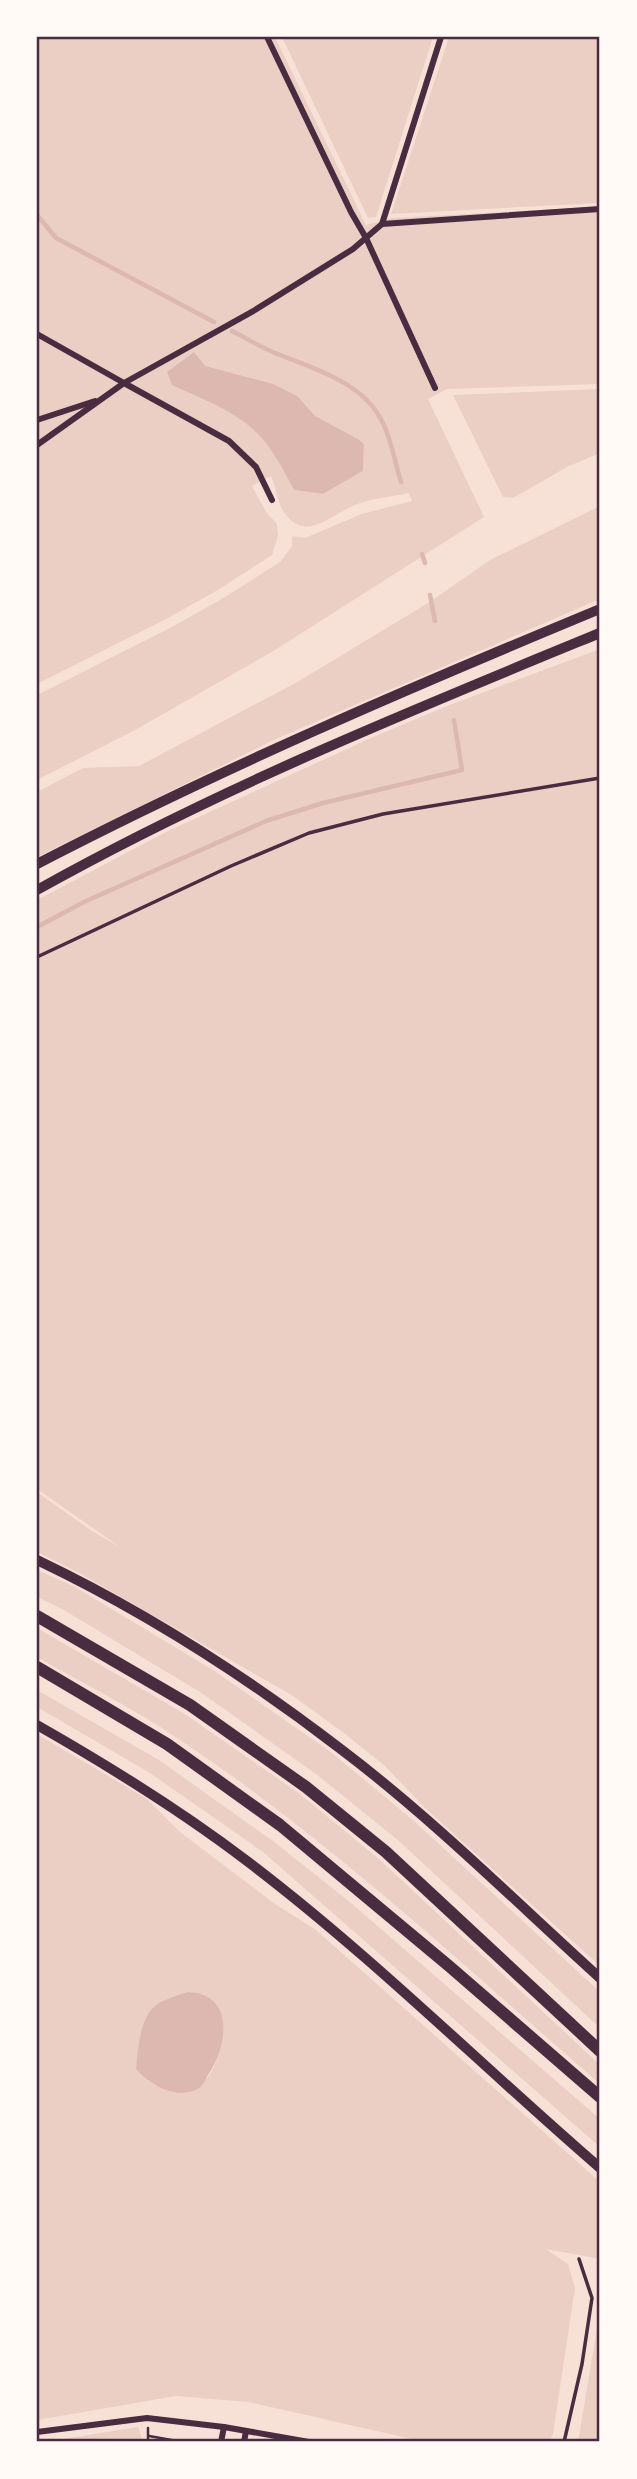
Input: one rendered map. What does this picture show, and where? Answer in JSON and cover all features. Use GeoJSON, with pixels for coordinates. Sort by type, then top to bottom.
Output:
{"type":"FeatureCollection","features":[{"type":"Feature","properties":{"kind":"highway"},"geometry":{"type":"LineString","coordinates":[[37,864],[191,786],[314,730],[600,609]]}},
{"type":"Feature","properties":{"kind":"highway"},"geometry":{"type":"LineString","coordinates":[[37,890],[199,806],[600,632]]}},
{"type":"Feature","properties":{"kind":"highway"},"geometry":{"type":"LineString","coordinates":[[37,1560],[79,1580],[216,1661],[343,1750],[419,1814],[600,1978]]}},
{"type":"Feature","properties":{"kind":"highway"},"geometry":{"type":"LineString","coordinates":[[37,1616],[190,1705],[306,1787],[386,1852],[600,2051]]}},
{"type":"Feature","properties":{"kind":"highway"},"geometry":{"type":"LineString","coordinates":[[37,1667],[167,1744],[280,1825],[600,2097]]}},
{"type":"Feature","properties":{"kind":"highway"},"geometry":{"type":"LineString","coordinates":[[37,1725],[140,1786],[247,1861],[368,1962],[600,2168]]}},
{"type":"Feature","properties":{"kind":"street"},"geometry":{"type":"LineString","coordinates":[[267,37],[351,212],[366,237],[435,388]]}},
{"type":"Feature","properties":{"kind":"street"},"geometry":{"type":"LineString","coordinates":[[37,445],[124,383],[255,310],[353,249],[382,224],[441,37]]}},
{"type":"Feature","properties":{"kind":"street"},"geometry":{"type":"LineString","coordinates":[[382,224],[600,209]]}},
{"type":"Feature","properties":{"kind":"street"},"geometry":{"type":"LineString","coordinates":[[37,334],[229,441],[256,467],[272,500]]}},
{"type":"Feature","properties":{"kind":"street"},"geometry":{"type":"LineString","coordinates":[[37,420],[101,399]]}},
{"type":"Feature","properties":{"kind":"street"},"geometry":{"type":"LineString","coordinates":[[37,2432],[146,2418],[224,2427],[309,2442]]}},
{"type":"Feature","properties":{"kind":"street"},"geometry":{"type":"LineString","coordinates":[[221,2442],[224,2427]]}},
{"type":"Feature","properties":{"kind":"street"},"geometry":{"type":"LineString","coordinates":[[244,2442],[246,2431]]}},
{"type":"Feature","properties":{"kind":"lane"},"geometry":{"type":"LineString","coordinates":[[37,957],[231,866],[309,833],[383,814],[600,778]]}},
{"type":"Feature","properties":{"kind":"lane"},"geometry":{"type":"LineString","coordinates":[[564,2442],[582,2364],[592,2298],[579,2259]]}},
{"type":"Feature","properties":{"kind":"path"},"geometry":{"type":"LineString","coordinates":[[148,2442],[149,2436],[183,2442]]}},
{"type":"Feature","properties":{"kind":"shaded area"},"geometry":{"type":"Polygon","coordinates":[[[37,37],[275,37],[366,225],[392,218],[600,207],[600,384],[447,389],[428,399],[484,517],[275,650],[137,729],[37,780],[37,695],[174,626],[225,597],[280,562],[292,546],[292,536],[305,538],[362,514],[412,501],[409,493],[375,499],[355,505],[319,524],[301,526],[284,512],[271,476],[252,486],[266,512],[277,524],[278,536],[272,555],[168,618],[37,684],[37,37]],[[353,436],[284,470],[294,490],[323,494],[363,471],[364,444],[353,436]]]}},
{"type":"Feature","properties":{"kind":"shaded area"},"geometry":{"type":"Polygon","coordinates":[[[282,37],[433,37],[376,217],[368,218],[282,37]]]}},
{"type":"Feature","properties":{"kind":"shaded area"},"geometry":{"type":"Polygon","coordinates":[[[449,37],[600,37],[600,203],[391,214],[449,37]]]}},
{"type":"Feature","properties":{"kind":"shaded area"},"geometry":{"type":"Polygon","coordinates":[[[194,352],[205,366],[273,384],[297,396],[315,416],[364,444],[363,471],[323,494],[294,490],[272,451],[254,430],[225,410],[172,385],[167,372],[194,352]]]}},
{"type":"Feature","properties":{"kind":"shaded area"},"geometry":{"type":"Polygon","coordinates":[[[600,389],[600,453],[567,467],[513,498],[503,497],[453,395],[600,389]]]}},
{"type":"Feature","properties":{"kind":"shaded area"},"geometry":{"type":"Polygon","coordinates":[[[600,506],[600,599],[276,739],[37,857],[37,792],[83,768],[139,766],[299,681],[428,603],[490,560],[600,506]]]}},
{"type":"Feature","properties":{"kind":"shaded area"},"geometry":{"type":"Polygon","coordinates":[[[600,649],[600,1966],[425,1808],[385,1766],[345,1734],[293,1696],[81,1574],[37,1552],[37,1492],[92,1531],[120,1547],[37,1489],[37,900],[168,831],[371,738],[447,706],[600,649]]]}},
{"type":"Feature","properties":{"kind":"shaded area"},"geometry":{"type":"Polygon","coordinates":[[[37,1570],[75,1587],[213,1670],[332,1753],[414,1821],[600,1992],[600,2028],[399,1841],[316,1774],[200,1692],[62,1609],[37,1597],[37,1570]]]}},
{"type":"Feature","properties":{"kind":"shaded area"},"geometry":{"type":"Polygon","coordinates":[[[37,1628],[185,1714],[300,1794],[380,1860],[600,2065],[600,2084],[393,1903],[286,1816],[158,1725],[37,1657],[37,1628]]]}},
{"type":"Feature","properties":{"kind":"shaded area"},"geometry":{"type":"Polygon","coordinates":[[[37,1690],[159,1760],[273,1841],[351,1903],[600,2119],[600,2147],[263,1852],[150,1773],[37,1707],[37,1690]]]}},
{"type":"Feature","properties":{"kind":"shaded area"},"geometry":{"type":"Polygon","coordinates":[[[37,1734],[147,1799],[180,1832],[275,1904],[316,1930],[600,2182],[600,2259],[546,2249],[568,2264],[575,2288],[553,2434],[549,2442],[425,2442],[248,2402],[176,2396],[37,2420],[37,1734]],[[221,2019],[142,2033],[136,2069],[150,2082],[163,2089],[182,2092],[195,2088],[212,2071],[222,2032],[221,2019]]]}},
{"type":"Feature","properties":{"kind":"shaded area"},"geometry":{"type":"Polygon","coordinates":[[[188,1992],[203,1995],[214,2002],[220,2011],[223,2037],[215,2063],[202,2085],[191,2092],[182,2093],[164,2089],[148,2081],[136,2069],[144,2022],[152,2009],[164,2001],[188,1992]]]}},
{"type":"Feature","properties":{"kind":"shaded area"},"geometry":{"type":"Polygon","coordinates":[[[600,2310],[600,2442],[578,2442],[600,2310]]]}},
{"type":"Feature","properties":{"kind":"shaded area"},"geometry":{"type":"Polygon","coordinates":[[[138,2427],[143,2442],[45,2442],[138,2427]]]}},
{"type":"Feature","properties":{"kind":"waterway"},"geometry":{"type":"LineString","coordinates":[[37,215],[56,238],[214,322]]}},
{"type":"Feature","properties":{"kind":"waterway"},"geometry":{"type":"LineString","coordinates":[[232,331],[269,351],[333,377],[359,393],[383,423],[401,482]]}},
{"type":"Feature","properties":{"kind":"waterway"},"geometry":{"type":"LineString","coordinates":[[422,554],[425,563]]}},
{"type":"Feature","properties":{"kind":"waterway"},"geometry":{"type":"LineString","coordinates":[[430,595],[435,621]]}},
{"type":"Feature","properties":{"kind":"waterway"},"geometry":{"type":"LineString","coordinates":[[37,927],[84,902],[266,821],[323,803],[462,770],[454,720]]}}]}
